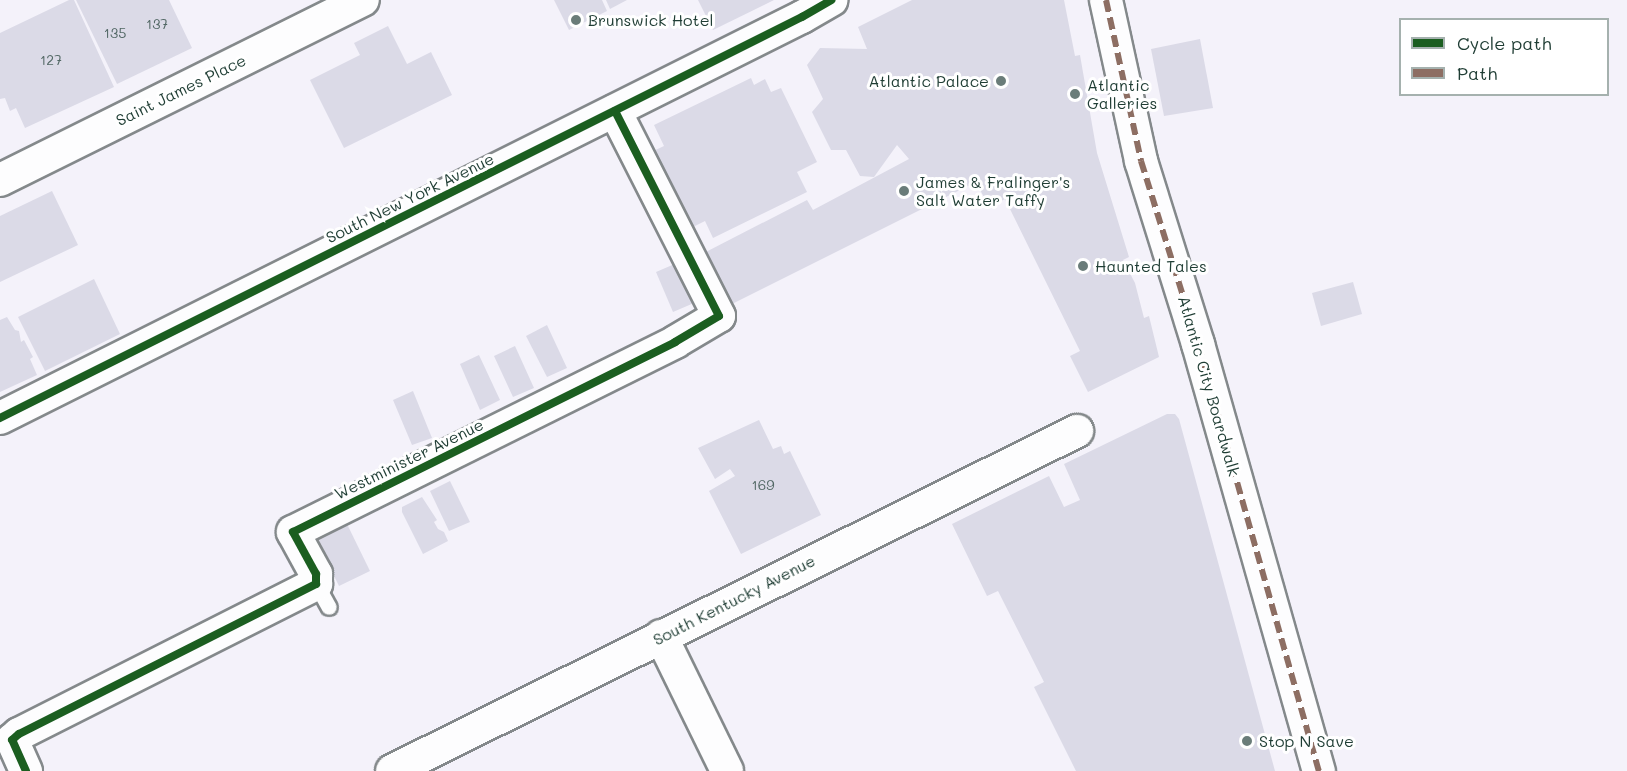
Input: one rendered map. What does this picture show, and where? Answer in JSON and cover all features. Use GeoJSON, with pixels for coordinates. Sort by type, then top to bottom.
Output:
{"type":"FeatureCollection","features":[{"type":"Feature","properties":{"kind":"street","name":"Saint James Place"},"geometry":{"type":"LineString","coordinates":[[0,180],[363,0]]}},
{"type":"Feature","properties":{"kind":"street","name":"South New York Avenue"},"geometry":{"type":"LineString","coordinates":[[0,418],[802,17],[831,0]]}},
{"type":"Feature","properties":{"kind":"street","name":"Atlantic City Boardwalk"},"geometry":{"type":"LineString","coordinates":[[1106,0],[1141,161],[1198,344],[1319,771]]}},
{"type":"Feature","properties":{"kind":"street","name":"Westminister Avenue"},"geometry":{"type":"LineString","coordinates":[[27,771],[12,740],[19,734],[323,596],[316,574],[293,532],[675,342],[719,316],[615,111]]}},
{"type":"Feature","properties":{"kind":"street","name":"South Kentucky Avenue"},"geometry":{"type":"LineString","coordinates":[[392,771],[1077,431]]}},
{"type":"Feature","properties":{"kind":"street"},"geometry":{"type":"LineString","coordinates":[[662,636],[727,771]]}},
{"type":"Feature","properties":{"kind":"building"},"geometry":{"type":"Polygon","coordinates":[[[69,0],[74,0],[114,87],[25,128],[16,108],[10,111],[5,98],[0,99],[0,33],[69,0]]]}},
{"type":"Feature","properties":{"kind":"building"},"geometry":{"type":"Polygon","coordinates":[[[76,0],[169,0],[192,48],[117,84],[76,0]]]}},
{"type":"Feature","properties":{"kind":"building","name":"Brunswick Hotel"},"geometry":{"type":"Polygon","coordinates":[[[554,0],[602,0],[607,11],[569,30],[554,0]]]}},
{"type":"Feature","properties":{"kind":"building"},"geometry":{"type":"Polygon","coordinates":[[[606,0],[627,0],[610,9],[606,0]]]}},
{"type":"Feature","properties":{"kind":"building"},"geometry":{"type":"Polygon","coordinates":[[[698,0],[774,0],[713,30],[698,0]]]}},
{"type":"Feature","properties":{"kind":"building"},"geometry":{"type":"Polygon","coordinates":[[[912,0],[1064,0],[1075,56],[1080,55],[1097,153],[1129,257],[1123,260],[1135,283],[1144,318],[1149,316],[1159,357],[1088,392],[1070,356],[1080,351],[1005,199],[989,207],[976,182],[730,305],[700,255],[807,200],[813,210],[909,159],[897,145],[874,177],[860,176],[846,150],[831,150],[812,112],[823,99],[807,65],[820,48],[867,49],[858,27],[912,0]]]}},
{"type":"Feature","properties":{"kind":"building"},"geometry":{"type":"Polygon","coordinates":[[[388,26],[407,64],[431,52],[452,95],[344,148],[310,80],[360,55],[354,43],[388,26]]]}},
{"type":"Feature","properties":{"kind":"building"},"geometry":{"type":"Polygon","coordinates":[[[1200,39],[1213,108],[1164,116],[1151,49],[1200,39]]]}},
{"type":"Feature","properties":{"kind":"building"},"geometry":{"type":"Polygon","coordinates":[[[751,78],[754,85],[765,79],[771,92],[781,88],[817,162],[797,172],[807,192],[713,238],[705,221],[685,231],[647,154],[664,146],[654,125],[751,78]]]}},
{"type":"Feature","properties":{"kind":"building"},"geometry":{"type":"Polygon","coordinates":[[[52,191],[78,245],[0,282],[0,216],[52,191]]]}},
{"type":"Feature","properties":{"kind":"building"},"geometry":{"type":"Polygon","coordinates":[[[677,263],[694,303],[673,312],[656,272],[677,263]]]}},
{"type":"Feature","properties":{"kind":"building"},"geometry":{"type":"Polygon","coordinates":[[[94,279],[120,334],[45,371],[18,317],[94,279]]]}},
{"type":"Feature","properties":{"kind":"building"},"geometry":{"type":"Polygon","coordinates":[[[1353,282],[1362,314],[1321,326],[1312,293],[1353,282]]]}},
{"type":"Feature","properties":{"kind":"building"},"geometry":{"type":"Polygon","coordinates":[[[7,317],[15,330],[19,331],[21,342],[24,340],[33,357],[30,359],[37,375],[0,392],[0,320],[7,317]]]}},
{"type":"Feature","properties":{"kind":"building"},"geometry":{"type":"Polygon","coordinates":[[[547,325],[567,368],[547,377],[526,336],[547,325]]]}},
{"type":"Feature","properties":{"kind":"building"},"geometry":{"type":"Polygon","coordinates":[[[515,346],[534,388],[513,397],[494,356],[515,346]]]}},
{"type":"Feature","properties":{"kind":"building"},"geometry":{"type":"Polygon","coordinates":[[[479,355],[500,400],[480,410],[460,364],[479,355]]]}},
{"type":"Feature","properties":{"kind":"building"},"geometry":{"type":"Polygon","coordinates":[[[413,391],[432,438],[412,445],[393,400],[413,391]]]}},
{"type":"Feature","properties":{"kind":"building"},"geometry":{"type":"Polygon","coordinates":[[[1167,414],[1175,414],[1179,419],[1275,771],[1076,771],[1034,687],[1044,682],[998,591],[987,596],[952,524],[1049,476],[1064,507],[1080,500],[1064,464],[1167,414]]]}},
{"type":"Feature","properties":{"kind":"building"},"geometry":{"type":"Polygon","coordinates":[[[759,420],[773,449],[781,446],[784,454],[790,451],[821,515],[741,554],[709,491],[735,476],[730,469],[715,479],[698,448],[759,420]]]}},
{"type":"Feature","properties":{"kind":"building"},"geometry":{"type":"Polygon","coordinates":[[[450,481],[470,522],[449,531],[430,491],[450,481]]]}},
{"type":"Feature","properties":{"kind":"building"},"geometry":{"type":"Polygon","coordinates":[[[422,497],[437,520],[434,522],[438,529],[444,532],[448,541],[423,554],[402,512],[402,507],[422,497]]]}},
{"type":"Feature","properties":{"kind":"building"},"geometry":{"type":"Polygon","coordinates":[[[346,522],[370,571],[339,586],[315,538],[346,522]]]}},
{"type":"Feature","properties":{"kind":"marked path"},"geometry":{"type":"LineString","coordinates":[[1106,0],[1141,161],[1198,344],[1319,771]]}},
{"type":"Feature","properties":{"kind":"cycle path"},"geometry":{"type":"LineString","coordinates":[[0,418],[802,17],[831,0]]}},
{"type":"Feature","properties":{"kind":"cycle path"},"geometry":{"type":"LineString","coordinates":[[26,771],[12,740],[19,734],[316,584],[316,574],[293,532],[675,342],[719,316],[615,111]]}},
{"type":"Feature","properties":{"kind":"place","name":"Brunswick Hotel"},"geometry":{"type":"Point","coordinates":[576,20]}},
{"type":"Feature","properties":{"kind":"place","name":"Atlantic Palace"},"geometry":{"type":"Point","coordinates":[1001,81]}},
{"type":"Feature","properties":{"kind":"place","name":"Atlantic Galleries"},"geometry":{"type":"Point","coordinates":[1075,94]}},
{"type":"Feature","properties":{"kind":"place","name":"James & Fralinger's Salt Water Taffy"},"geometry":{"type":"Point","coordinates":[904,191]}},
{"type":"Feature","properties":{"kind":"place","name":"Haunted Tales"},"geometry":{"type":"Point","coordinates":[1083,266]}},
{"type":"Feature","properties":{"kind":"place","name":"Stop N Save"},"geometry":{"type":"Point","coordinates":[1247,741]}}]}
